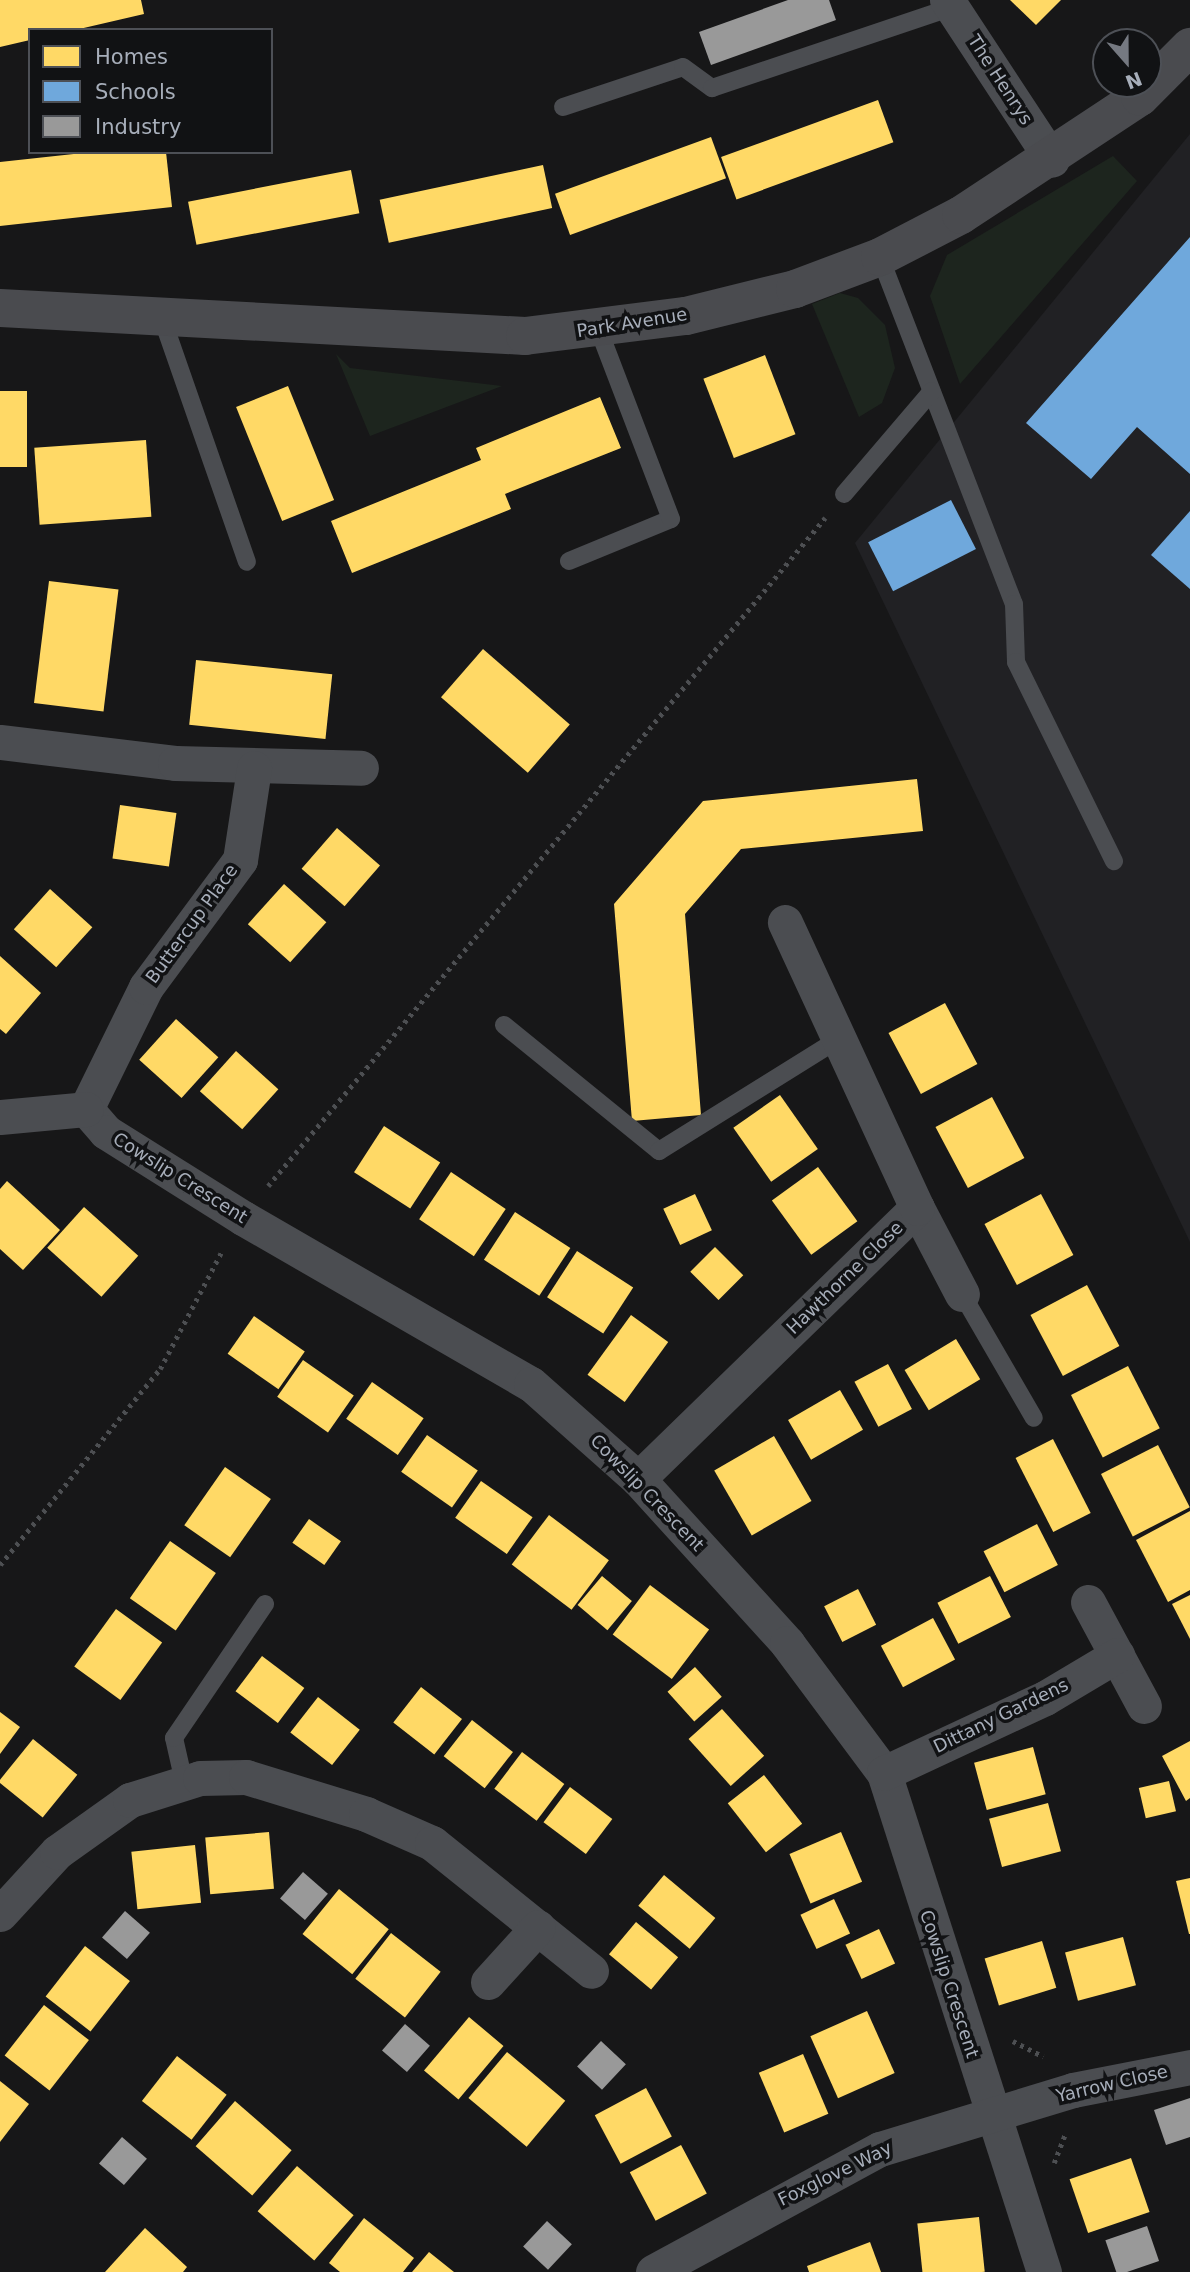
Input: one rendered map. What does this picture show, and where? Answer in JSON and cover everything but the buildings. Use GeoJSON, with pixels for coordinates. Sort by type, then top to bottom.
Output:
{"type":"FeatureCollection","features":[{"type":"Feature","properties":{"kind":"street","name":"The Henrys"},"geometry":{"type":"LineString","coordinates":[[949,3],[1052,160]]}},
{"type":"Feature","properties":{"kind":"street","name":"Park Avenue"},"geometry":{"type":"LineString","coordinates":[[0,308],[525,336],[599,330],[795,289],[880,257],[1052,160],[1140,97],[1190,47]]}},
{"type":"Feature","properties":{"kind":"street"},"geometry":{"type":"LineString","coordinates":[[0,742],[254,768],[361,768]]}},
{"type":"Feature","properties":{"kind":"street","name":"Buttercup Place"},"geometry":{"type":"LineString","coordinates":[[86,1109],[146,987],[240,860],[254,768]]}},
{"type":"Feature","properties":{"kind":"street","name":"Hawthorne Close"},"geometry":{"type":"LineString","coordinates":[[638,1479],[917,1208],[785,922]]}},
{"type":"Feature","properties":{"kind":"street"},"geometry":{"type":"LineString","coordinates":[[0,1117],[86,1109]]}},
{"type":"Feature","properties":{"kind":"street","name":"Cowslip Crescent"},"geometry":{"type":"LineString","coordinates":[[86,1109],[106,1132],[243,1218],[531,1384],[638,1479],[788,1643],[884,1773],[995,2118]]}},
{"type":"Feature","properties":{"kind":"street"},"geometry":{"type":"LineString","coordinates":[[917,1208],[962,1294]]}},
{"type":"Feature","properties":{"kind":"street"},"geometry":{"type":"LineString","coordinates":[[1088,1602],[1144,1706]]}},
{"type":"Feature","properties":{"kind":"street","name":"Dittany Gardens"},"geometry":{"type":"LineString","coordinates":[[884,1773],[1045,1698],[1117,1655]]}},
{"type":"Feature","properties":{"kind":"street"},"geometry":{"type":"LineString","coordinates":[[0,1914],[81,1831],[130,1800],[184,1782],[246,1777],[366,1814],[432,1843],[591,1971]]}},
{"type":"Feature","properties":{"kind":"street"},"geometry":{"type":"LineString","coordinates":[[488,1982],[538,1927]]}},
{"type":"Feature","properties":{"kind":"street","name":"Yarrow Close"},"geometry":{"type":"LineString","coordinates":[[995,2118],[1073,2090],[1190,2067]]}},
{"type":"Feature","properties":{"kind":"street"},"geometry":{"type":"LineString","coordinates":[[995,2118],[1044,2272]]}},
{"type":"Feature","properties":{"kind":"street","name":"Foxglove Way"},"geometry":{"type":"LineString","coordinates":[[653,2272],[880,2149],[995,2118]]}},
{"type":"Feature","properties":{"kind":"lane"},"geometry":{"type":"LineString","coordinates":[[563,107],[683,67],[712,88],[949,3]]}},
{"type":"Feature","properties":{"kind":"lane"},"geometry":{"type":"LineString","coordinates":[[880,257],[1014,604],[1016,662],[1114,861]]}},
{"type":"Feature","properties":{"kind":"lane"},"geometry":{"type":"LineString","coordinates":[[162,318],[247,562]]}},
{"type":"Feature","properties":{"kind":"lane"},"geometry":{"type":"LineString","coordinates":[[569,561],[671,519],[599,330]]}},
{"type":"Feature","properties":{"kind":"lane"},"geometry":{"type":"LineString","coordinates":[[844,494],[932,391]]}},
{"type":"Feature","properties":{"kind":"lane"},"geometry":{"type":"LineString","coordinates":[[504,1025],[659,1151],[839,1039]]}},
{"type":"Feature","properties":{"kind":"lane"},"geometry":{"type":"LineString","coordinates":[[962,1294],[1034,1418]]}},
{"type":"Feature","properties":{"kind":"lane"},"geometry":{"type":"LineString","coordinates":[[184,1782],[174,1738],[265,1604]]}},
{"type":"Feature","properties":{"kind":"path"},"geometry":{"type":"LineString","coordinates":[[260,1196],[844,494]]}},
{"type":"Feature","properties":{"kind":"path"},"geometry":{"type":"LineString","coordinates":[[0,1565],[160,1369],[228,1242]]}},
{"type":"Feature","properties":{"kind":"path"},"geometry":{"type":"LineString","coordinates":[[1052,2169],[1074,2124]]}},
{"type":"Feature","properties":{"kind":"shaded area"},"geometry":{"type":"Polygon","coordinates":[[[1190,134],[1190,1242],[855,543],[1190,134]]]}},
{"type":"Feature","properties":{"kind":"shaded area"},"geometry":{"type":"Polygon","coordinates":[[[1113,156],[1137,181],[960,384],[930,296],[947,255],[1113,156]]]}},
{"type":"Feature","properties":{"kind":"shaded area"},"geometry":{"type":"Polygon","coordinates":[[[840,293],[858,298],[885,325],[895,368],[882,403],[859,417],[812,304],[840,293]]]}},
{"type":"Feature","properties":{"kind":"shaded area"},"geometry":{"type":"Polygon","coordinates":[[[336,354],[350,368],[502,386],[370,436],[336,354]]]}}]}
